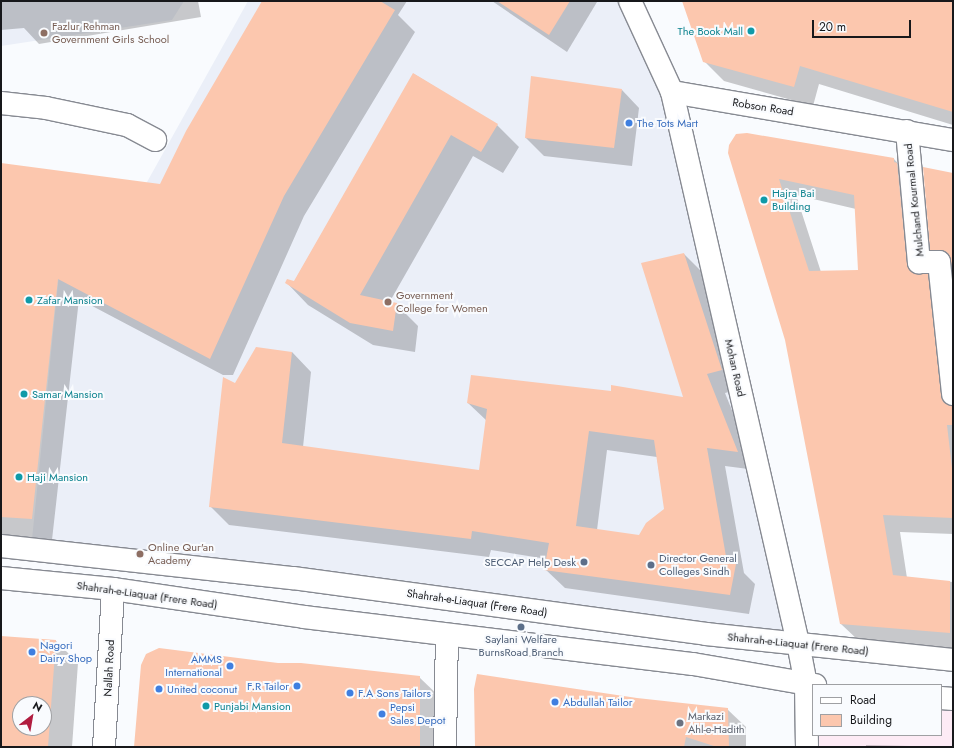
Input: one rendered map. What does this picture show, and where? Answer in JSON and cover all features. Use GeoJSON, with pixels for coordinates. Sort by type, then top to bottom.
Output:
{"type":"FeatureCollection","features":[{"type":"Feature","properties":{"kind":"main road"},"geometry":{"type":"LineString","coordinates":[[630,1],[672,92]]}},
{"type":"Feature","properties":{"kind":"main road","name":"Robson Road"},"geometry":{"type":"LineString","coordinates":[[672,92],[953,140]]}},
{"type":"Feature","properties":{"kind":"main road","name":"Mohan Road"},"geometry":{"type":"LineString","coordinates":[[672,92],[798,643],[811,684],[807,747]]}},
{"type":"Feature","properties":{"kind":"main road"},"geometry":{"type":"LineString","coordinates":[[1,103],[46,108],[127,125],[155,140]]}},
{"type":"Feature","properties":{"kind":"main road","name":"Mulchand Kourmal Road"},"geometry":{"type":"LineString","coordinates":[[907,131],[919,262],[939,262],[953,394]]}},
{"type":"Feature","properties":{"kind":"main road","name":"Shahrah-e-Liaquat (Frere Road)"},"geometry":{"type":"LineString","coordinates":[[1,546],[293,578],[698,633],[953,660]]}},
{"type":"Feature","properties":{"kind":"main road","name":"Shahrah-e-Liaquat (Frere Road)"},"geometry":{"type":"LineString","coordinates":[[1,578],[114,589],[447,635],[693,664],[811,684]]}},
{"type":"Feature","properties":{"kind":"main road","name":"Nallah Road"},"geometry":{"type":"LineString","coordinates":[[104,747],[114,589]]}},
{"type":"Feature","properties":{"kind":"main road"},"geometry":{"type":"LineString","coordinates":[[445,747],[447,635]]}},
{"type":"Feature","properties":{"kind":"main road"},"geometry":{"type":"LineString","coordinates":[[942,698],[953,699]]}},
{"type":"Feature","properties":{"kind":"shaded area","name":"Fazlur Rehman Government Girls School"},"geometry":{"type":"Polygon","coordinates":[[[1,1],[184,1],[172,20],[1,46],[1,1]]]}},
{"type":"Feature","properties":{"kind":"shaded area","name":"Government College for Women"},"geometry":{"type":"Polygon","coordinates":[[[248,1],[630,1],[672,92],[798,643],[31,549],[59,274],[94,277],[248,1]]]}},
{"type":"Feature","properties":{"kind":"shaded area"},"geometry":{"type":"Polygon","coordinates":[[[942,699],[953,700],[953,747],[807,747],[812,736],[942,736],[942,699]]]}},
{"type":"Feature","properties":{"kind":"building"},"geometry":{"type":"Polygon","coordinates":[[[262,1],[380,1],[395,10],[284,196],[210,359],[58,279],[32,519],[1,517],[1,163],[160,184],[186,131],[262,1]]]}},
{"type":"Feature","properties":{"kind":"building"},"geometry":{"type":"Polygon","coordinates":[[[497,1],[570,1],[549,35],[497,1]]]}},
{"type":"Feature","properties":{"kind":"building"},"geometry":{"type":"Polygon","coordinates":[[[682,1],[953,1],[953,112],[800,66],[794,87],[703,62],[682,1]]]}},
{"type":"Feature","properties":{"kind":"building"},"geometry":{"type":"Polygon","coordinates":[[[413,73],[498,124],[481,152],[451,135],[360,295],[397,303],[393,331],[350,323],[285,283],[287,279],[294,281],[413,73]]]}},
{"type":"Feature","properties":{"kind":"building"},"geometry":{"type":"Polygon","coordinates":[[[531,76],[622,89],[614,148],[525,138],[531,76]]]}},
{"type":"Feature","properties":{"kind":"building"},"geometry":{"type":"Polygon","coordinates":[[[747,133],[894,158],[894,162],[897,163],[907,264],[913,273],[928,274],[941,395],[943,402],[953,406],[953,425],[947,425],[953,477],[953,518],[883,515],[893,575],[950,581],[950,633],[840,624],[785,340],[728,153],[729,145],[736,134],[747,133]],[[779,179],[809,271],[858,270],[854,195],[779,179]]]}},
{"type":"Feature","properties":{"kind":"building"},"geometry":{"type":"Polygon","coordinates":[[[923,167],[953,173],[953,275],[949,255],[945,251],[930,250],[923,167]]]}},
{"type":"Feature","properties":{"kind":"building"},"geometry":{"type":"Polygon","coordinates":[[[684,253],[722,370],[707,374],[738,452],[707,448],[727,562],[736,564],[730,595],[544,570],[549,543],[472,531],[471,539],[209,507],[223,377],[235,383],[256,347],[292,352],[282,443],[479,470],[487,409],[467,403],[471,375],[611,391],[611,385],[683,397],[641,263],[684,253]],[[589,431],[576,526],[639,535],[646,523],[664,509],[654,440],[589,431]]]}},
{"type":"Feature","properties":{"kind":"building"},"geometry":{"type":"Polygon","coordinates":[[[1,636],[56,640],[52,696],[12,696],[12,736],[49,736],[48,747],[1,747],[1,636]]]}},
{"type":"Feature","properties":{"kind":"building"},"geometry":{"type":"Polygon","coordinates":[[[159,648],[278,663],[301,663],[420,676],[420,747],[134,747],[141,665],[146,654],[159,648]]]}},
{"type":"Feature","properties":{"kind":"building"},"geometry":{"type":"Polygon","coordinates":[[[477,674],[637,698],[728,708],[729,747],[717,747],[686,737],[684,747],[475,747],[474,689],[477,674]]]}},
{"type":"Feature","properties":{"kind":"place","name":"The Book Mall"},"geometry":{"type":"Point","coordinates":[751,31]}},
{"type":"Feature","properties":{"kind":"place","name":"Fazlur Rehman Government Girls School"},"geometry":{"type":"Point","coordinates":[44,33]}},
{"type":"Feature","properties":{"kind":"place","name":"The Tots Mart"},"geometry":{"type":"Point","coordinates":[629,123]}},
{"type":"Feature","properties":{"kind":"place","name":"Hajra Bai Building"},"geometry":{"type":"Point","coordinates":[764,200]}},
{"type":"Feature","properties":{"kind":"place","name":"Zafar Mansion"},"geometry":{"type":"Point","coordinates":[29,300]}},
{"type":"Feature","properties":{"kind":"place","name":"Government College for Women"},"geometry":{"type":"Point","coordinates":[388,302]}},
{"type":"Feature","properties":{"kind":"place","name":"Samar Mansion"},"geometry":{"type":"Point","coordinates":[24,394]}},
{"type":"Feature","properties":{"kind":"place","name":"Haji Mansion"},"geometry":{"type":"Point","coordinates":[19,477]}},
{"type":"Feature","properties":{"kind":"place","name":"Online Qur'an Academy"},"geometry":{"type":"Point","coordinates":[140,554]}},
{"type":"Feature","properties":{"kind":"place","name":"SECCAP Help Desk"},"geometry":{"type":"Point","coordinates":[584,562]}},
{"type":"Feature","properties":{"kind":"place","name":"Director General Colleges Sindh"},"geometry":{"type":"Point","coordinates":[651,565]}},
{"type":"Feature","properties":{"kind":"place","name":"Saylani Welfare BurnsRoad Branch"},"geometry":{"type":"Point","coordinates":[521,627]}},
{"type":"Feature","properties":{"kind":"place","name":"Nagori Dairy Shop"},"geometry":{"type":"Point","coordinates":[32,652]}},
{"type":"Feature","properties":{"kind":"place","name":"AMMS International"},"geometry":{"type":"Point","coordinates":[230,666]}},
{"type":"Feature","properties":{"kind":"place","name":"F.R Tailor"},"geometry":{"type":"Point","coordinates":[297,686]}},
{"type":"Feature","properties":{"kind":"place","name":"United coconut"},"geometry":{"type":"Point","coordinates":[159,689]}},
{"type":"Feature","properties":{"kind":"place","name":"F.A Sons Tailors"},"geometry":{"type":"Point","coordinates":[350,693]}},
{"type":"Feature","properties":{"kind":"place","name":"Abdullah Tailor"},"geometry":{"type":"Point","coordinates":[555,702]}},
{"type":"Feature","properties":{"kind":"place","name":"Punjabi Mansion"},"geometry":{"type":"Point","coordinates":[206,706]}},
{"type":"Feature","properties":{"kind":"place","name":"Pepsi Sales Depot"},"geometry":{"type":"Point","coordinates":[382,714]}},
{"type":"Feature","properties":{"kind":"place","name":"Markazi Ahl-e-Hadith"},"geometry":{"type":"Point","coordinates":[680,723]}}]}
